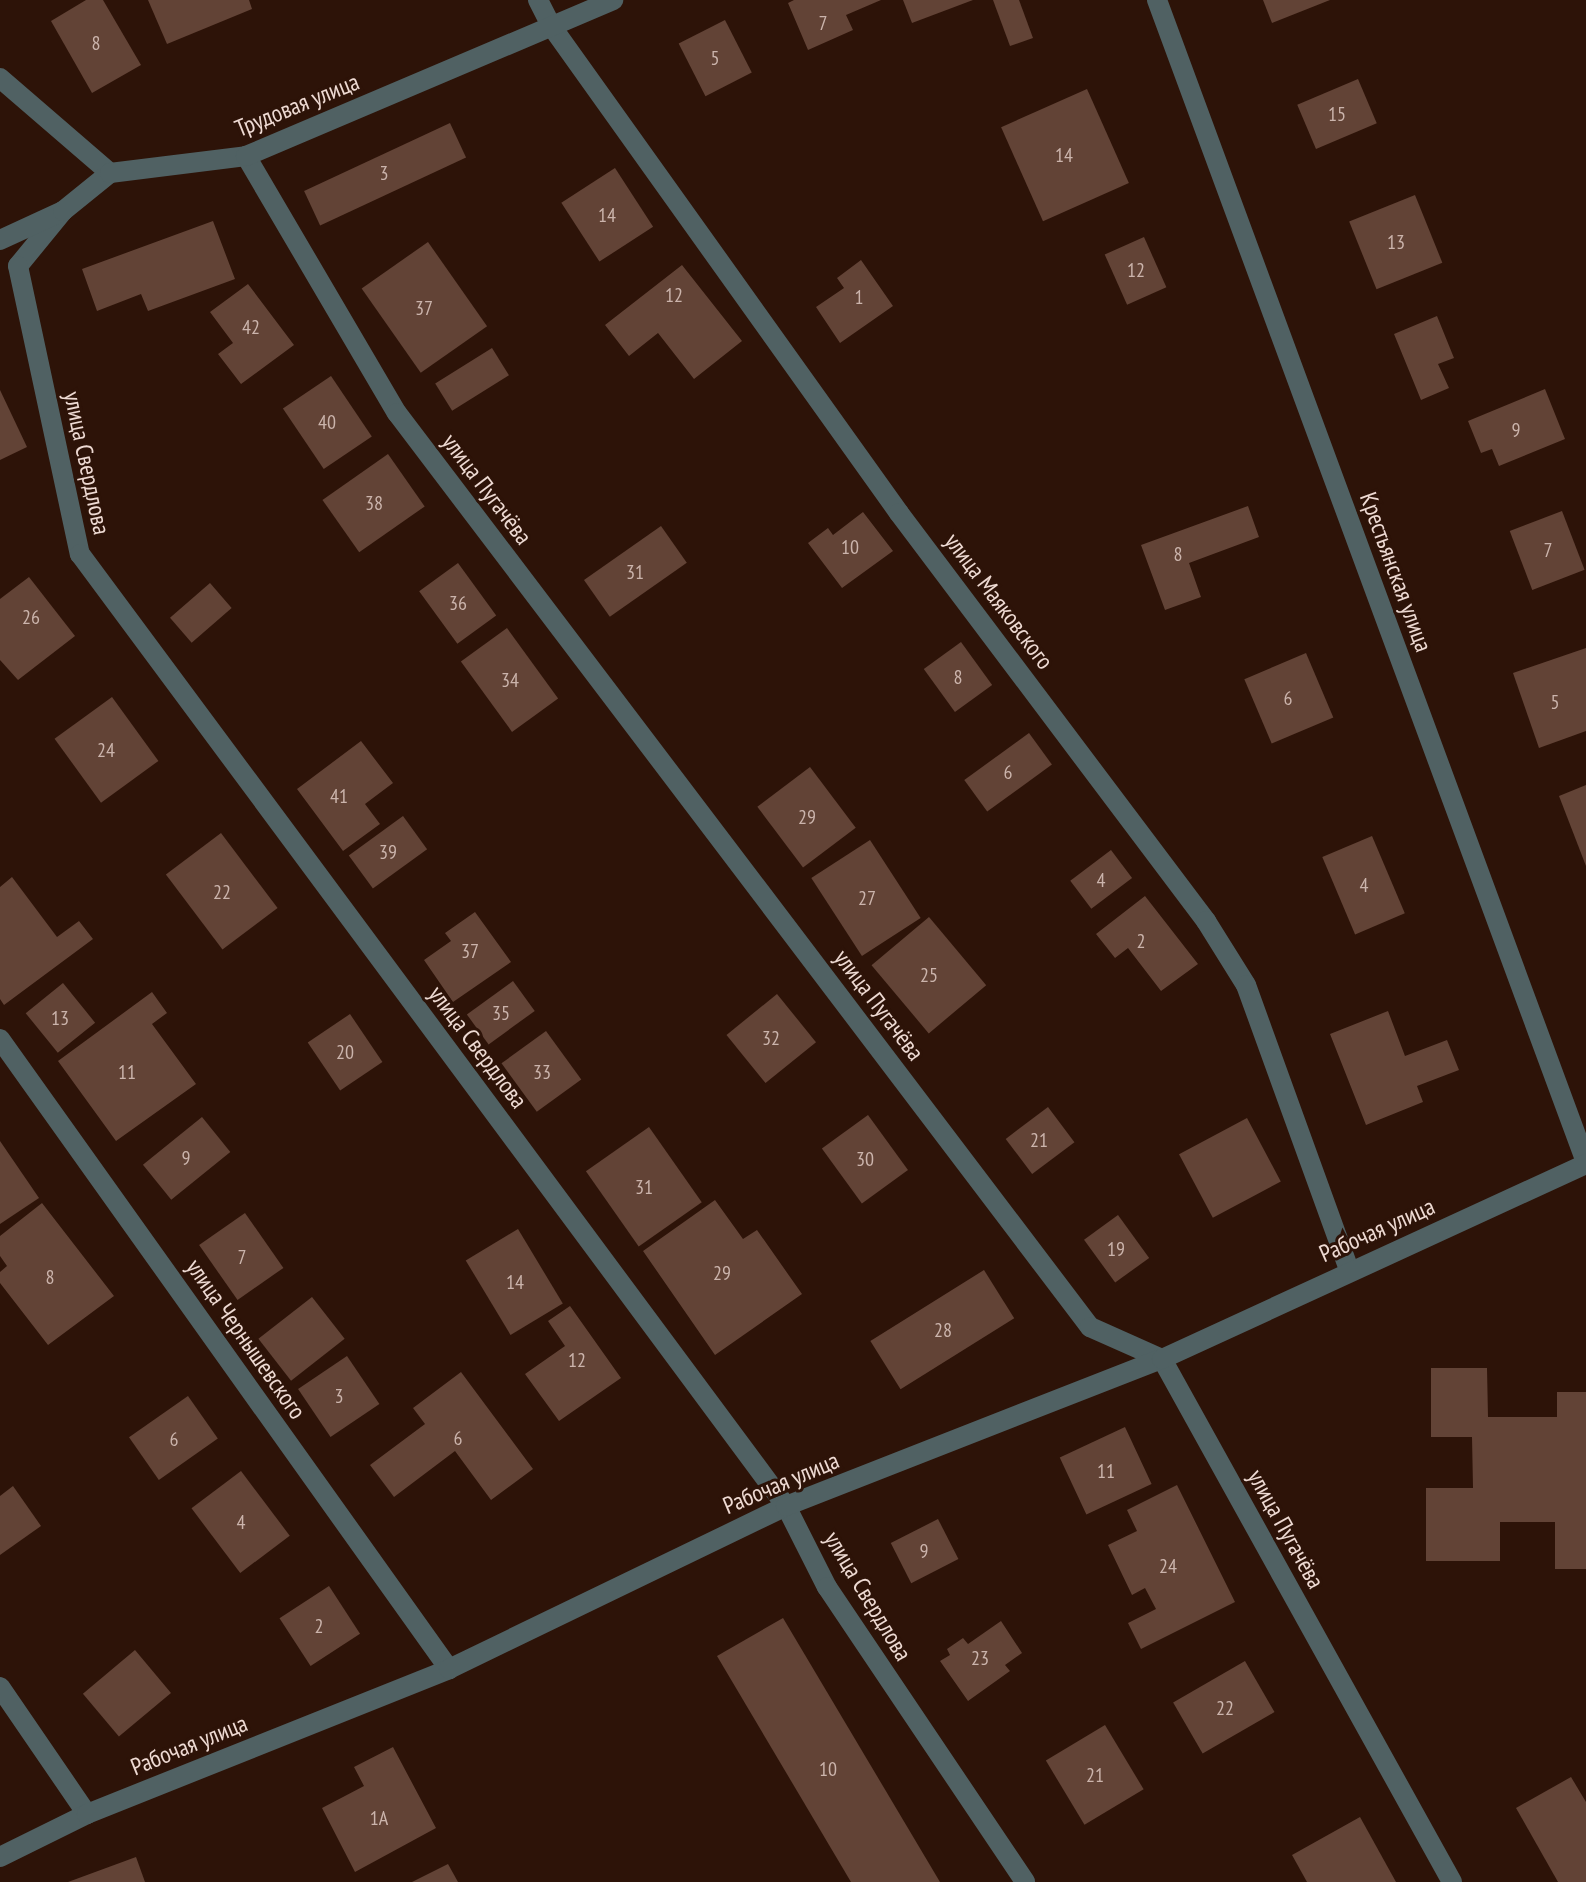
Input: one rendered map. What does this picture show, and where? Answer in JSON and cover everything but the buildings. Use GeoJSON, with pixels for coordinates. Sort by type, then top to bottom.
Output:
{"type":"FeatureCollection","features":[{"type":"Feature","properties":{"kind":"street","name":"улица Маяковского"},"geometry":{"type":"LineString","coordinates":[[538,0],[552,27],[899,513],[1206,921],[1246,985],[1349,1270]]}},
{"type":"Feature","properties":{"kind":"street","name":"Трудовая улица"},"geometry":{"type":"LineString","coordinates":[[110,173],[246,156],[613,0]]}},
{"type":"Feature","properties":{"kind":"street","name":"Крестьянская улица"},"geometry":{"type":"LineString","coordinates":[[1157,0],[1586,1163]]}},
{"type":"Feature","properties":{"kind":"street"},"geometry":{"type":"LineString","coordinates":[[0,78],[110,173],[63,211],[0,240]]}},
{"type":"Feature","properties":{"kind":"street","name":"улица Пугачёва"},"geometry":{"type":"LineString","coordinates":[[246,156],[397,413],[1090,1327],[1162,1359],[1452,1882]]}},
{"type":"Feature","properties":{"kind":"street","name":"улица Свердлова"},"geometry":{"type":"LineString","coordinates":[[63,211],[18,266],[80,554],[786,1506],[827,1587],[1025,1882]]}},
{"type":"Feature","properties":{"kind":"street","name":"улица Чернышевского"},"geometry":{"type":"LineString","coordinates":[[0,1039],[449,1669]]}},
{"type":"Feature","properties":{"kind":"street","name":"Рабочая улица"},"geometry":{"type":"LineString","coordinates":[[0,1857],[87,1814],[449,1669],[786,1506],[1162,1359],[1586,1163]]}},
{"type":"Feature","properties":{"kind":"street"},"geometry":{"type":"LineString","coordinates":[[0,1687],[87,1814]]}}]}
